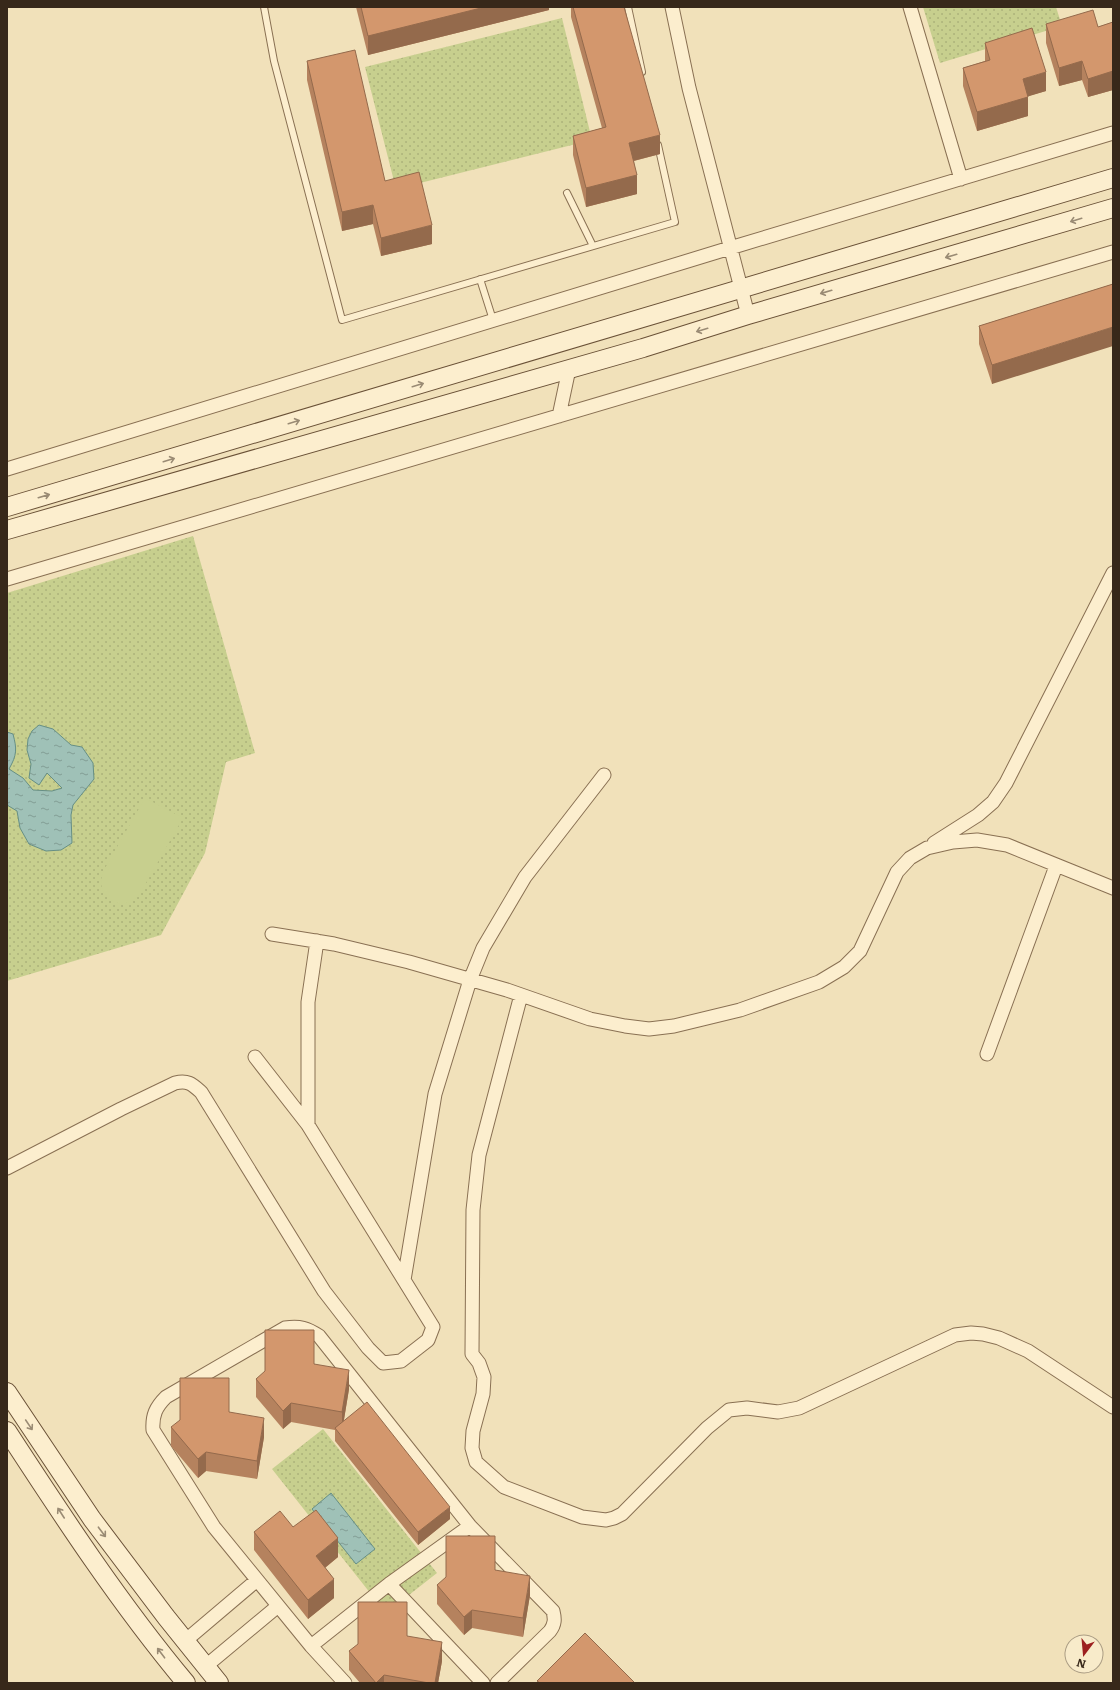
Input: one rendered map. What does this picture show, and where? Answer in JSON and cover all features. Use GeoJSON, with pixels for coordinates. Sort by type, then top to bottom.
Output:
{"type":"FeatureCollection","features":[{"type":"Feature","properties":{"kind":"street"},"geometry":{"type":"LineString","coordinates":[[672,7],[689,88],[740,289],[748,315]]}},
{"type":"Feature","properties":{"kind":"street"},"geometry":{"type":"LineString","coordinates":[[910,7],[961,179]]}},
{"type":"Feature","properties":{"kind":"street"},"geometry":{"type":"LineString","coordinates":[[7,469],[730,248],[1113,133]]}},
{"type":"Feature","properties":{"kind":"street"},"geometry":{"type":"LineString","coordinates":[[7,507],[1113,178]]}},
{"type":"Feature","properties":{"kind":"street"},"geometry":{"type":"LineString","coordinates":[[7,530],[643,348],[748,315],[1113,208]]}},
{"type":"Feature","properties":{"kind":"street"},"geometry":{"type":"LineString","coordinates":[[7,579],[560,412],[1113,252]]}},
{"type":"Feature","properties":{"kind":"street"},"geometry":{"type":"LineString","coordinates":[[560,412],[569,369]]}},
{"type":"Feature","properties":{"kind":"street"},"geometry":{"type":"LineString","coordinates":[[272,934],[334,944],[409,962],[521,995],[590,1019],[625,1026],[649,1028],[674,1026],[740,1010],[812,984],[844,967],[860,951],[897,872],[910,858],[978,815],[993,802],[1006,783],[1113,573]]}},
{"type":"Feature","properties":{"kind":"street"},"geometry":{"type":"LineString","coordinates":[[404,1280],[435,1094],[470,980],[483,948],[525,877],[604,775]]}},
{"type":"Feature","properties":{"kind":"street"},"geometry":{"type":"LineString","coordinates":[[927,848],[953,842],[977,840],[1007,845],[1113,888]]}},
{"type":"Feature","properties":{"kind":"street"},"geometry":{"type":"LineString","coordinates":[[987,1054],[1056,866]]}},
{"type":"Feature","properties":{"kind":"street"},"geometry":{"type":"LineString","coordinates":[[308,1126],[308,1002],[317,941]]}},
{"type":"Feature","properties":{"kind":"street"},"geometry":{"type":"LineString","coordinates":[[521,995],[479,1155],[473,1210],[472,1354],[479,1363],[484,1377],[483,1394],[472,1431],[472,1448],[476,1462],[504,1487],[582,1517],[606,1520],[614,1518],[622,1514],[707,1428],[729,1410],[747,1408],[778,1412],[799,1408],[955,1336],[971,1333],[999,1338],[1028,1351],[1113,1407]]}},
{"type":"Feature","properties":{"kind":"street"},"geometry":{"type":"LineString","coordinates":[[7,1168],[121,1108],[175,1083],[187,1081],[201,1092],[324,1291],[368,1348],[383,1363],[401,1361],[428,1340],[433,1327],[308,1126],[255,1057]]}},
{"type":"Feature","properties":{"kind":"street"},"geometry":{"type":"LineString","coordinates":[[345,1683],[311,1646],[214,1527],[153,1430],[153,1414],[158,1405],[166,1397],[285,1328],[303,1327],[319,1336],[470,1526],[553,1611],[555,1619],[554,1625],[550,1631],[497,1683]]}},
{"type":"Feature","properties":{"kind":"street"},"geometry":{"type":"LineString","coordinates":[[7,1392],[92,1519],[219,1683]]}},
{"type":"Feature","properties":{"kind":"street"},"geometry":{"type":"LineString","coordinates":[[7,1431],[74,1533],[163,1655],[186,1683]]}},
{"type":"Feature","properties":{"kind":"street"},"geometry":{"type":"LineString","coordinates":[[311,1646],[389,1584],[470,1526]]}},
{"type":"Feature","properties":{"kind":"street"},"geometry":{"type":"LineString","coordinates":[[185,1641],[257,1580]]}},
{"type":"Feature","properties":{"kind":"street"},"geometry":{"type":"LineString","coordinates":[[389,1584],[483,1683]]}},
{"type":"Feature","properties":{"kind":"street"},"geometry":{"type":"LineString","coordinates":[[206,1666],[278,1606]]}},
{"type":"Feature","properties":{"kind":"lane"},"geometry":{"type":"LineString","coordinates":[[264,7],[274,61],[342,320],[675,222],[657,138]]}},
{"type":"Feature","properties":{"kind":"lane"},"geometry":{"type":"LineString","coordinates":[[628,7],[643,76]]}},
{"type":"Feature","properties":{"kind":"lane"},"geometry":{"type":"LineString","coordinates":[[567,193],[593,246]]}},
{"type":"Feature","properties":{"kind":"lane"},"geometry":{"type":"LineString","coordinates":[[480,280],[493,320]]}},
{"type":"Feature","properties":{"kind":"green space"},"geometry":{"type":"Polygon","coordinates":[[[923,7],[1056,7],[1062,26],[940,63],[923,7]]]}},
{"type":"Feature","properties":{"kind":"green space"},"geometry":{"type":"Polygon","coordinates":[[[562,18],[592,140],[396,189],[365,67],[562,18]]]}},
{"type":"Feature","properties":{"kind":"green space"},"geometry":{"type":"Polygon","coordinates":[[[193,536],[255,753],[226,762],[205,853],[161,935],[7,981],[7,593],[193,536]]]}},
{"type":"Feature","properties":{"kind":"green space"},"geometry":{"type":"Polygon","coordinates":[[[145,798],[183,818],[138,896],[128,903],[117,903],[108,898],[102,888],[101,882],[104,870],[145,798]]]}},
{"type":"Feature","properties":{"kind":"green space"},"geometry":{"type":"Polygon","coordinates":[[[323,1429],[437,1573],[386,1613],[272,1469],[323,1429]]]}},
{"type":"Feature","properties":{"kind":"water"},"geometry":{"type":"Polygon","coordinates":[[[39,725],[53,729],[71,745],[82,747],[93,763],[94,779],[73,805],[71,815],[72,843],[61,850],[46,851],[29,844],[20,828],[17,811],[7,805],[7,732],[13,734],[16,748],[14,760],[9,769],[23,778],[33,790],[52,791],[62,788],[47,773],[39,785],[29,778],[31,764],[27,750],[28,739],[32,731],[39,725]]]}},
{"type":"Feature","properties":{"kind":"water"},"geometry":{"type":"Polygon","coordinates":[[[331,1493],[375,1549],[356,1564],[312,1509],[331,1493]]]}},
{"type":"Feature","properties":{"kind":"building"},"geometry":{"type":"Polygon","coordinates":[[[361,7],[485,7],[368,36],[361,7]]]}},
{"type":"Feature","properties":{"kind":"building"},"geometry":{"type":"Polygon","coordinates":[[[573,7],[624,7],[660,135],[629,143],[637,175],[586,188],[573,136],[606,127],[573,7]]]}},
{"type":"Feature","properties":{"kind":"building"},"geometry":{"type":"Polygon","coordinates":[[[1093,10],[1098,27],[1113,22],[1113,71],[1088,79],[1082,61],[1059,68],[1046,24],[1093,10]]]}},
{"type":"Feature","properties":{"kind":"building"},"geometry":{"type":"Polygon","coordinates":[[[1032,28],[1046,72],[1023,79],[1028,97],[977,112],[963,68],[990,60],[985,43],[1032,28]]]}},
{"type":"Feature","properties":{"kind":"building"},"geometry":{"type":"Polygon","coordinates":[[[355,50],[385,181],[419,172],[432,225],[381,238],[373,205],[342,212],[307,61],[355,50]]]}},
{"type":"Feature","properties":{"kind":"building"},"geometry":{"type":"Polygon","coordinates":[[[1113,284],[1113,327],[992,365],[979,326],[1113,284]]]}},
{"type":"Feature","properties":{"kind":"building"},"geometry":{"type":"Polygon","coordinates":[[[265,1330],[314,1330],[314,1364],[349,1370],[342,1412],[291,1403],[283,1411],[256,1379],[265,1371],[265,1330]]]}},
{"type":"Feature","properties":{"kind":"building"},"geometry":{"type":"Polygon","coordinates":[[[180,1378],[229,1378],[229,1412],[264,1418],[257,1461],[206,1452],[198,1459],[171,1427],[180,1420],[180,1378]]]}},
{"type":"Feature","properties":{"kind":"building"},"geometry":{"type":"Polygon","coordinates":[[[367,1402],[450,1507],[418,1532],[335,1428],[367,1402]]]}},
{"type":"Feature","properties":{"kind":"building"},"geometry":{"type":"Polygon","coordinates":[[[316,1510],[338,1538],[316,1556],[334,1579],[308,1600],[254,1532],[280,1511],[293,1527],[316,1510]]]}},
{"type":"Feature","properties":{"kind":"building"},"geometry":{"type":"Polygon","coordinates":[[[446,1536],[495,1536],[495,1570],[530,1576],[523,1618],[472,1610],[464,1617],[437,1585],[446,1577],[446,1536]]]}},
{"type":"Feature","properties":{"kind":"building"},"geometry":{"type":"Polygon","coordinates":[[[358,1602],[407,1602],[407,1636],[442,1642],[435,1683],[384,1675],[376,1683],[349,1651],[358,1644],[358,1602]]]}},
{"type":"Feature","properties":{"kind":"building"},"geometry":{"type":"Polygon","coordinates":[[[585,1633],[635,1683],[540,1683],[537,1681],[585,1633]]]}}]}
